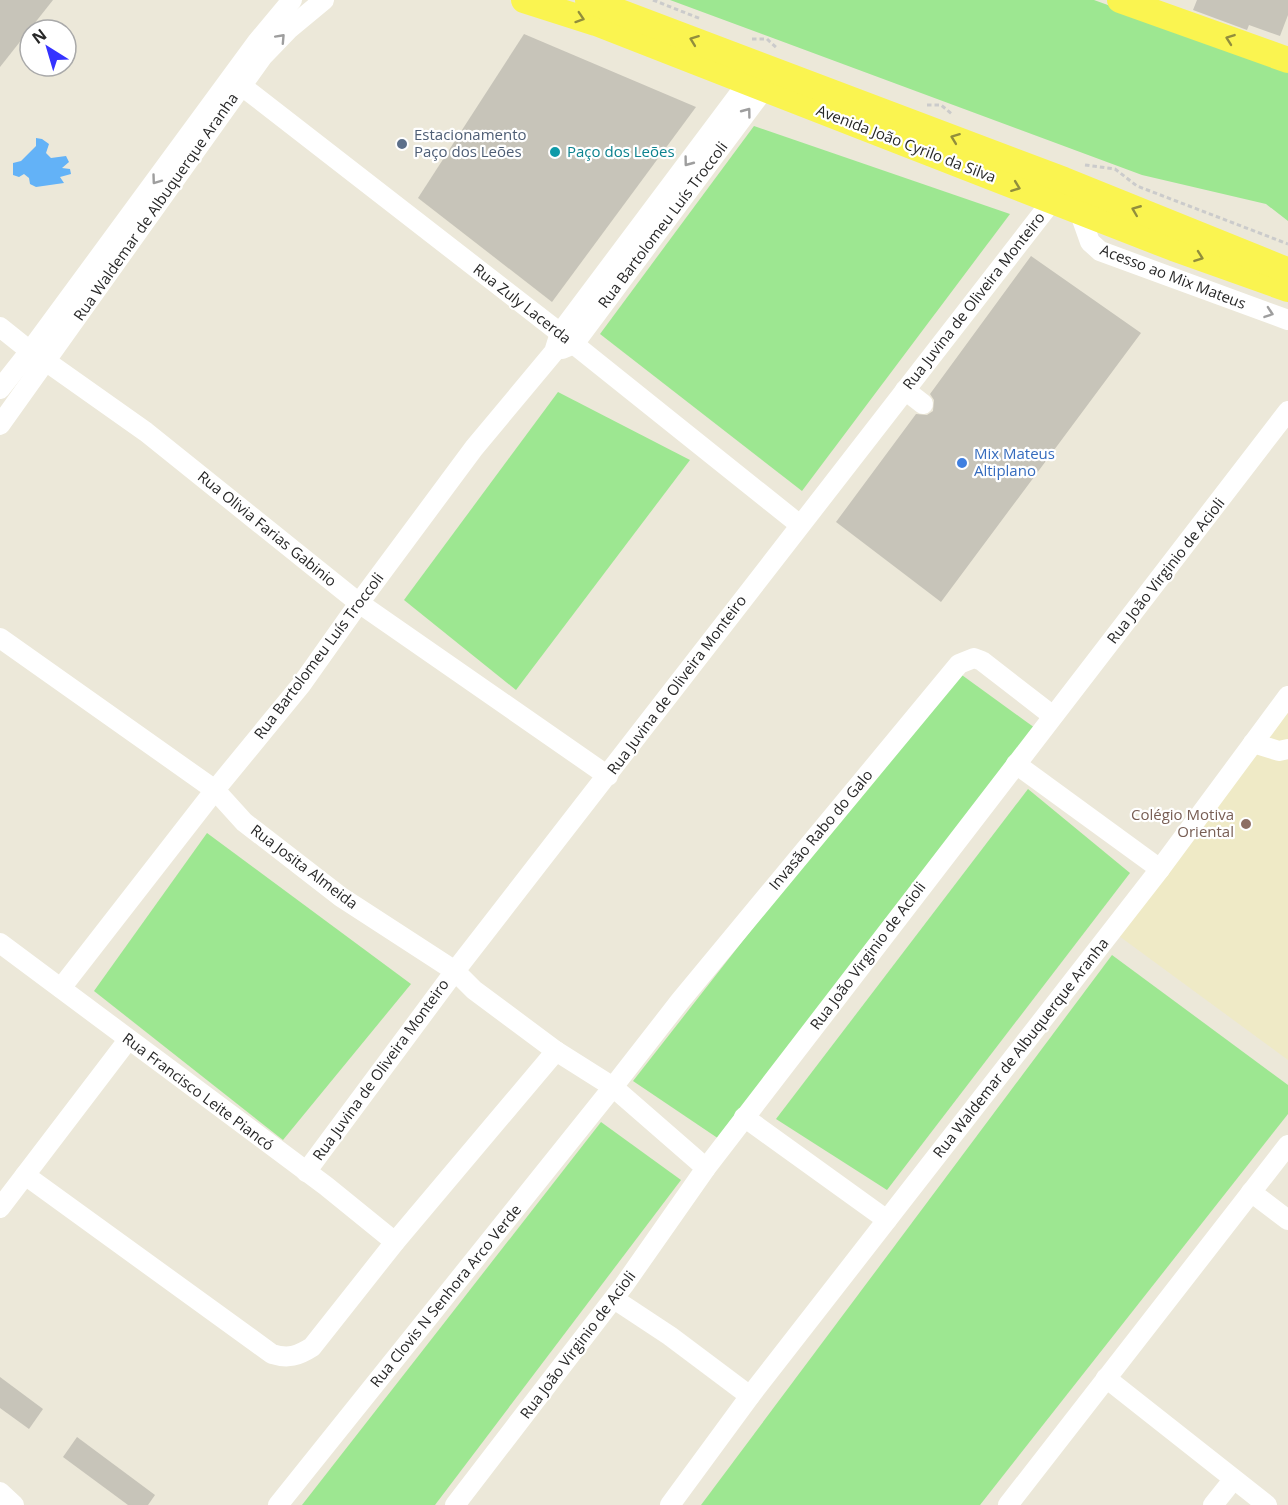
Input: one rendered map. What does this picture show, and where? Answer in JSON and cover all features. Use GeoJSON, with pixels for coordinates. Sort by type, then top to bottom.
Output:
{"type":"FeatureCollection","features":[{"type":"Feature","properties":{"kind":"main road","name":"Avenida João Cyrilo da Silva"},"geometry":{"type":"LineString","coordinates":[[524,0],[596,23],[1173,248],[1288,289]]}},
{"type":"Feature","properties":{"kind":"main road","name":"Avenida João Cyrilo da Silva"},"geometry":{"type":"LineString","coordinates":[[588,0],[1053,176],[1288,271]]}},
{"type":"Feature","properties":{"kind":"main road"},"geometry":{"type":"LineString","coordinates":[[1119,0],[1288,60]]}},
{"type":"Feature","properties":{"kind":"street"},"geometry":{"type":"LineString","coordinates":[[0,389],[38,356],[257,42],[292,0]]}},
{"type":"Feature","properties":{"kind":"street","name":"Rua Waldemar de Albuquerque Aranha"},"geometry":{"type":"LineString","coordinates":[[0,425],[38,356],[263,56],[289,29],[324,0]]}},
{"type":"Feature","properties":{"kind":"street","name":"Rua Bartolomeu Luís Troccoli"},"geometry":{"type":"LineString","coordinates":[[61,988],[215,790],[301,685],[474,448],[563,343],[757,85]]}},
{"type":"Feature","properties":{"kind":"street","name":"Rua Zuly Lacerda"},"geometry":{"type":"LineString","coordinates":[[242,86],[563,343],[800,525]]}},
{"type":"Feature","properties":{"kind":"street","name":"Rua Juvina de Oliveira Monteiro"},"geometry":{"type":"LineString","coordinates":[[306,1172],[454,971],[608,776],[1052,201]]}},
{"type":"Feature","properties":{"kind":"street","name":"Acesso ao Mix Mateus"},"geometry":{"type":"LineString","coordinates":[[1079,211],[1090,242],[1100,251],[1288,320]]}},
{"type":"Feature","properties":{"kind":"street","name":"Rua Olivia Farias Gabinio"},"geometry":{"type":"LineString","coordinates":[[0,327],[146,432],[359,603],[608,776]]}},
{"type":"Feature","properties":{"kind":"street"},"geometry":{"type":"LineString","coordinates":[[905,390],[923,404]]}},
{"type":"Feature","properties":{"kind":"street","name":"Rua João Virginio de Acioli"},"geometry":{"type":"LineString","coordinates":[[455,1505],[614,1299],[744,1118],[1288,411]]}},
{"type":"Feature","properties":{"kind":"street","name":"Rua Josita Almeida"},"geometry":{"type":"LineString","coordinates":[[0,638],[215,790],[244,822],[341,897],[454,971],[474,990],[556,1051],[613,1087],[706,1168]]}},
{"type":"Feature","properties":{"kind":"street","name":"Invasão Rabo do Galo"},"geometry":{"type":"LineString","coordinates":[[613,1087],[680,1001],[959,664],[974,658],[982,661],[1053,716]]}},
{"type":"Feature","properties":{"kind":"street","name":"Rua Waldemar de Albuquerque Aranha"},"geometry":{"type":"LineString","coordinates":[[670,1505],[750,1396],[1160,869],[1288,696]]}},
{"type":"Feature","properties":{"kind":"street"},"geometry":{"type":"LineString","coordinates":[[1253,743],[1279,751],[1288,749]]}},
{"type":"Feature","properties":{"kind":"street"},"geometry":{"type":"LineString","coordinates":[[1016,764],[1160,869]]}},
{"type":"Feature","properties":{"kind":"street","name":"Rua Francisco Leite Piancó"},"geometry":{"type":"LineString","coordinates":[[0,943],[326,1186],[395,1242]]}},
{"type":"Feature","properties":{"kind":"street"},"geometry":{"type":"LineString","coordinates":[[0,1208],[128,1040]]}},
{"type":"Feature","properties":{"kind":"street"},"geometry":{"type":"LineString","coordinates":[[25,1175],[272,1354],[283,1357],[294,1356],[312,1347],[395,1242],[556,1051]]}},
{"type":"Feature","properties":{"kind":"street","name":"Rua Clovis N Senhora Arco Verde"},"geometry":{"type":"LineString","coordinates":[[278,1505],[613,1087]]}},
{"type":"Feature","properties":{"kind":"street"},"geometry":{"type":"LineString","coordinates":[[744,1118],[887,1220]]}},
{"type":"Feature","properties":{"kind":"street"},"geometry":{"type":"LineString","coordinates":[[1008,1505],[1288,1145]]}},
{"type":"Feature","properties":{"kind":"street"},"geometry":{"type":"LineString","coordinates":[[1251,1192],[1288,1220]]}},
{"type":"Feature","properties":{"kind":"street"},"geometry":{"type":"LineString","coordinates":[[614,1299],[670,1336],[750,1396]]}},
{"type":"Feature","properties":{"kind":"street"},"geometry":{"type":"LineString","coordinates":[[1106,1378],[1267,1505]]}},
{"type":"Feature","properties":{"kind":"street"},"geometry":{"type":"LineString","coordinates":[[1213,1505],[1233,1479]]}},
{"type":"Feature","properties":{"kind":"street"},"geometry":{"type":"LineString","coordinates":[[0,1491],[14,1505]]}},
{"type":"Feature","properties":{"kind":"shaded area","name":"Colégio Motiva Oriental"},"geometry":{"type":"Polygon","coordinates":[[[1288,712],[1288,1060],[1119,936],[1288,712]]]}},
{"type":"Feature","properties":{"kind":"green space"},"geometry":{"type":"Polygon","coordinates":[[[670,0],[1094,0],[1288,70],[1288,221],[1266,204],[1142,175],[670,0]]]}},
{"type":"Feature","properties":{"kind":"green space"},"geometry":{"type":"Polygon","coordinates":[[[754,126],[1010,214],[802,491],[600,334],[754,126]]]}},
{"type":"Feature","properties":{"kind":"green space"},"geometry":{"type":"Polygon","coordinates":[[[558,392],[690,460],[516,690],[404,600],[558,392]]]}},
{"type":"Feature","properties":{"kind":"green space"},"geometry":{"type":"Polygon","coordinates":[[[955,670],[1035,728],[722,1141],[633,1081],[955,670]]]}},
{"type":"Feature","properties":{"kind":"green space"},"geometry":{"type":"Polygon","coordinates":[[[1028,789],[1130,873],[887,1190],[776,1119],[1028,789]]]}},
{"type":"Feature","properties":{"kind":"green space"},"geometry":{"type":"Polygon","coordinates":[[[207,833],[411,984],[283,1140],[94,991],[207,833]]]}},
{"type":"Feature","properties":{"kind":"green space"},"geometry":{"type":"Polygon","coordinates":[[[1112,955],[1288,1085],[1288,1114],[980,1505],[701,1505],[1112,955]]]}},
{"type":"Feature","properties":{"kind":"green space"},"geometry":{"type":"Polygon","coordinates":[[[601,1122],[681,1180],[435,1505],[302,1505],[601,1122]]]}},
{"type":"Feature","properties":{"kind":"water"},"geometry":{"type":"Polygon","coordinates":[[[36,138],[49,144],[46,153],[51,158],[66,156],[69,162],[62,168],[70,169],[71,174],[60,177],[64,183],[36,187],[30,184],[29,178],[24,174],[19,177],[13,175],[13,163],[21,161],[36,146],[36,138]]]}},
{"type":"Feature","properties":{"kind":"building"},"geometry":{"type":"Polygon","coordinates":[[[0,0],[53,0],[39,18],[18,18],[18,44],[0,67],[0,0]]]}},
{"type":"Feature","properties":{"kind":"building"},"geometry":{"type":"Polygon","coordinates":[[[1197,0],[1288,0],[1288,15],[1280,36],[1249,25],[1247,30],[1193,10],[1197,0]]]}},
{"type":"Feature","properties":{"kind":"building","name":"Paço dos Leões"},"geometry":{"type":"Polygon","coordinates":[[[524,34],[696,107],[552,302],[418,198],[524,34]]]}},
{"type":"Feature","properties":{"kind":"building","name":"Mix Mateus Altiplano"},"geometry":{"type":"Polygon","coordinates":[[[1031,256],[1141,333],[941,602],[836,522],[916,414],[927,415],[933,411],[934,400],[930,394],[1031,256]]]}},
{"type":"Feature","properties":{"kind":"building"},"geometry":{"type":"Polygon","coordinates":[[[0,1377],[43,1409],[29,1429],[0,1408],[0,1377]]]}},
{"type":"Feature","properties":{"kind":"building"},"geometry":{"type":"Polygon","coordinates":[[[77,1437],[155,1495],[148,1505],[128,1505],[63,1457],[77,1437]]]}},
{"type":"Feature","properties":{"kind":"place","name":"Estacionamento Paço dos Leões"},"geometry":{"type":"Point","coordinates":[402,144]}},
{"type":"Feature","properties":{"kind":"place","name":"Paço dos Leões"},"geometry":{"type":"Point","coordinates":[555,152]}},
{"type":"Feature","properties":{"kind":"place","name":"Mix Mateus Altiplano"},"geometry":{"type":"Point","coordinates":[962,463]}},
{"type":"Feature","properties":{"kind":"place","name":"Colégio Motiva Oriental"},"geometry":{"type":"Point","coordinates":[1246,824]}}]}
